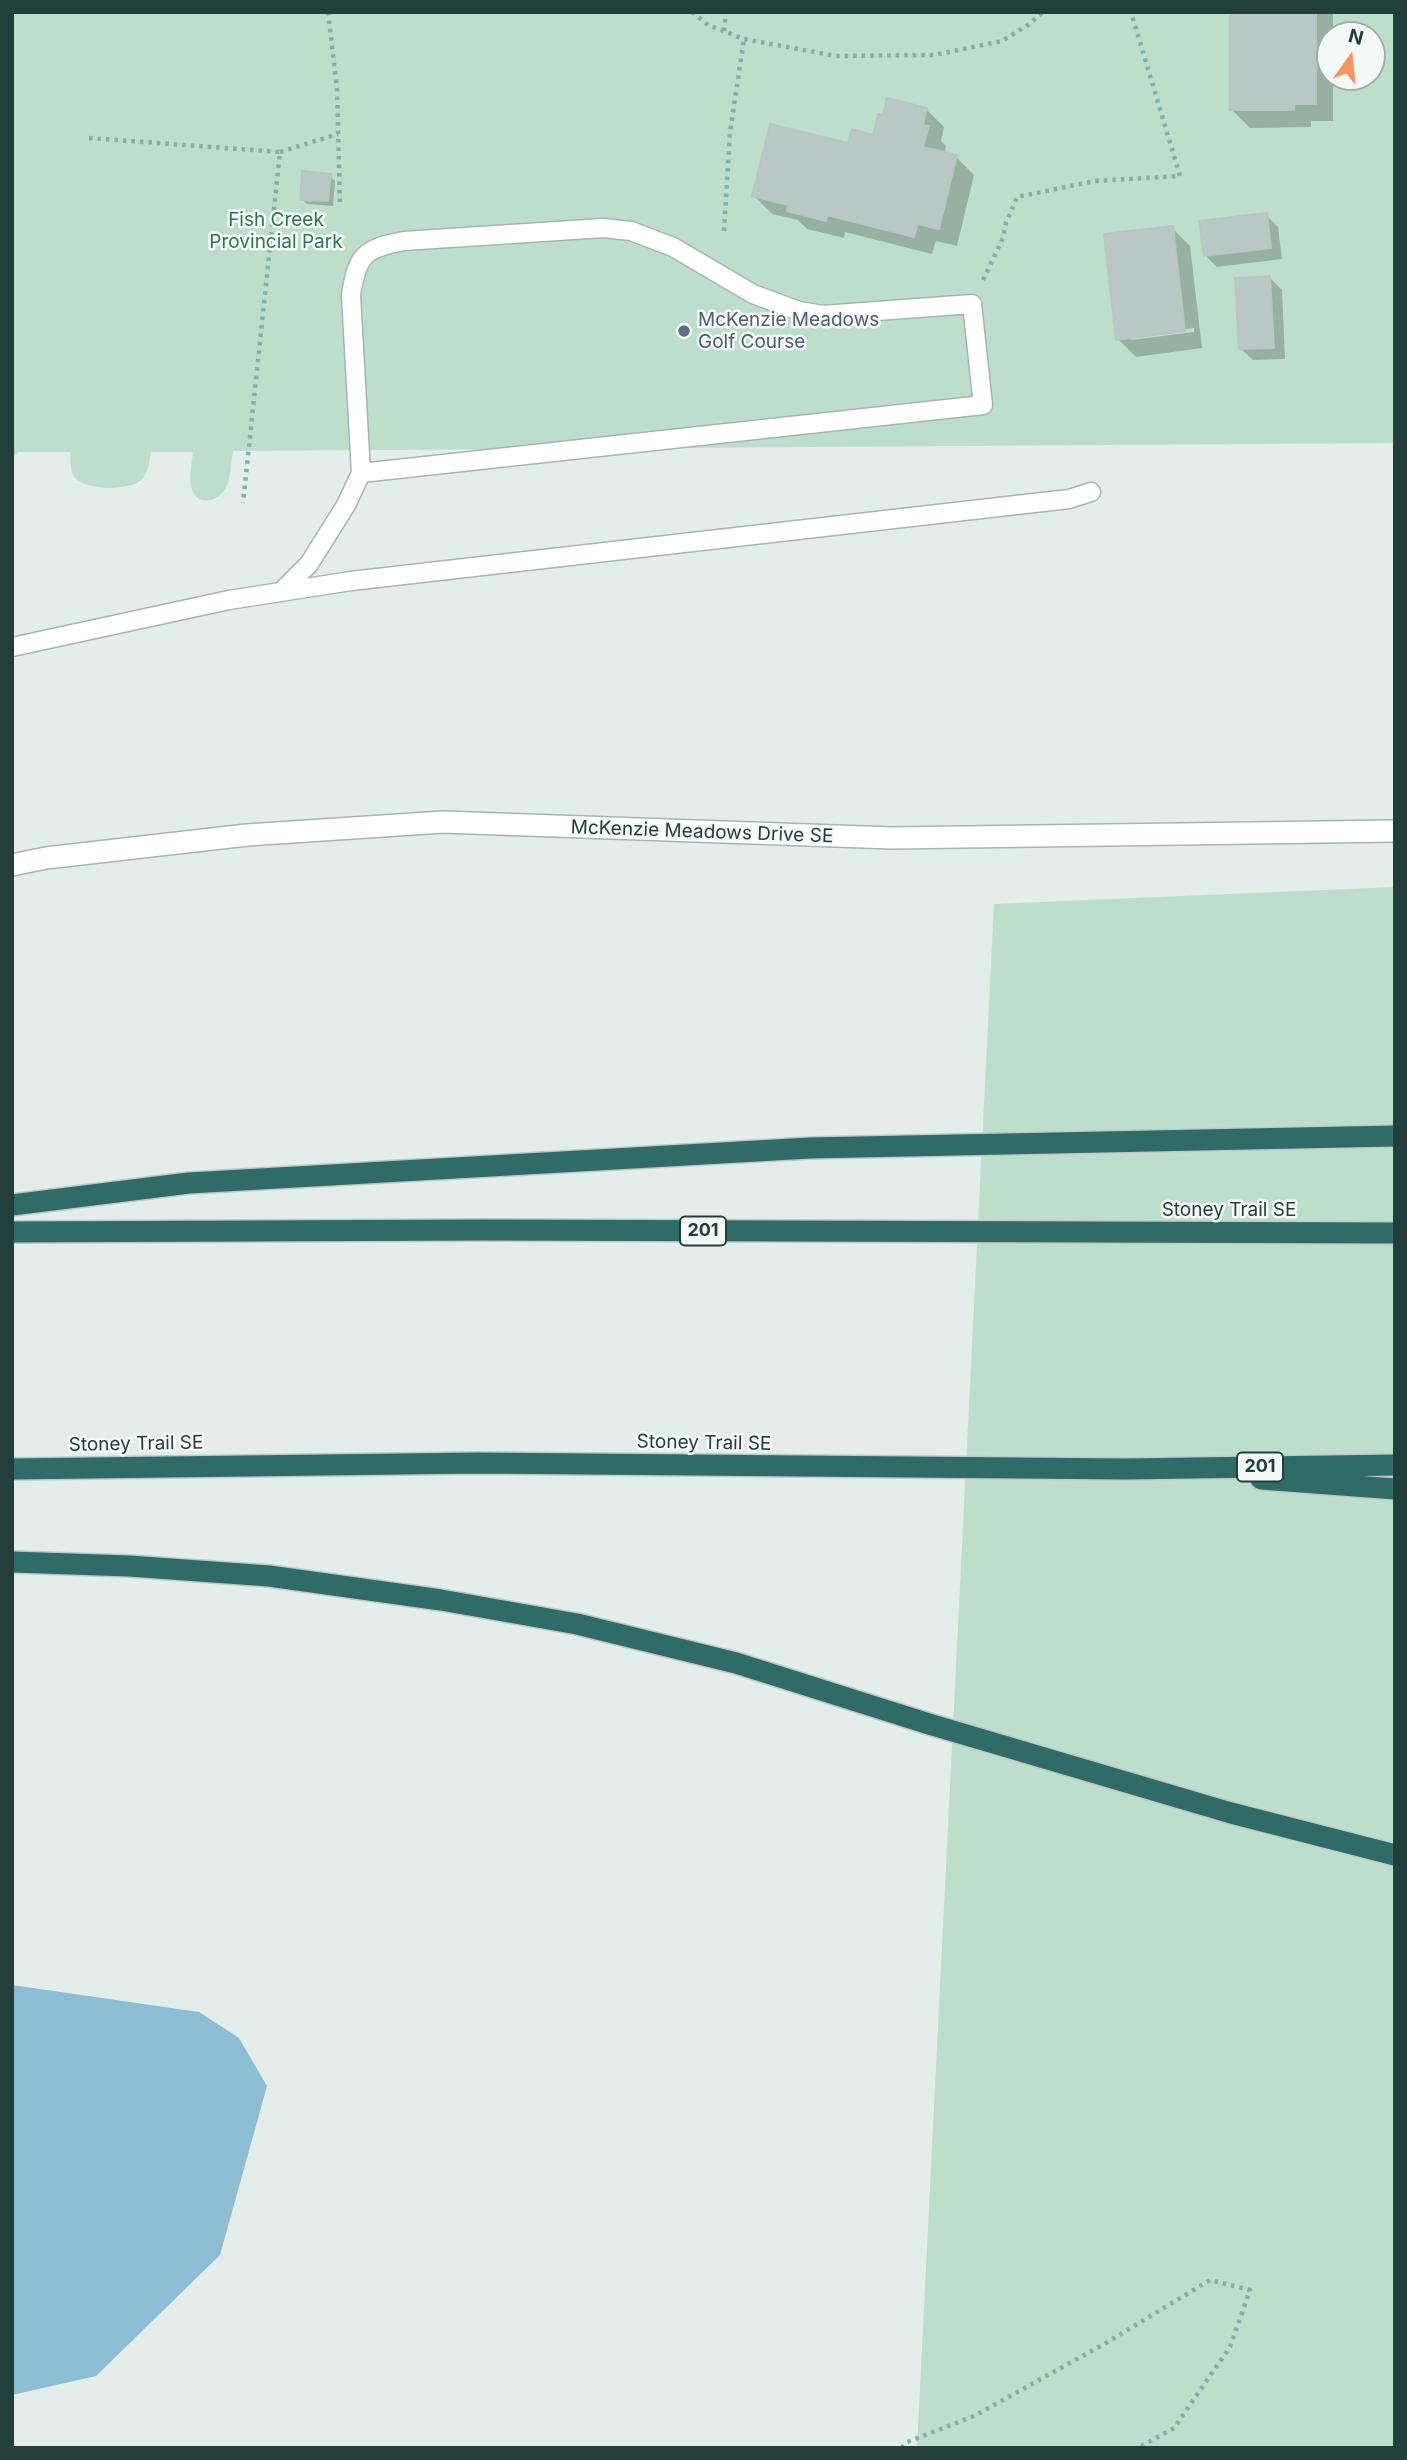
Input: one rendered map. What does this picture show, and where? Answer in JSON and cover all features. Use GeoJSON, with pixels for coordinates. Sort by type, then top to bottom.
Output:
{"type":"FeatureCollection","features":[{"type":"Feature","properties":{"kind":"highway"},"geometry":{"type":"LineString","coordinates":[[12,1205],[189,1183],[810,1148],[1395,1136]]}},
{"type":"Feature","properties":{"kind":"highway","name":"Stoney Trail SE"},"geometry":{"type":"LineString","coordinates":[[12,1232],[499,1230],[1395,1233]]}},
{"type":"Feature","properties":{"kind":"highway","name":"Stoney Trail SE"},"geometry":{"type":"LineString","coordinates":[[12,1469],[491,1464],[1126,1469],[1395,1465]]}},
{"type":"Feature","properties":{"kind":"highway"},"geometry":{"type":"LineString","coordinates":[[1126,1469],[1395,1489]]}},
{"type":"Feature","properties":{"kind":"highway"},"geometry":{"type":"LineString","coordinates":[[12,1562],[129,1566],[269,1576],[441,1600],[577,1624],[736,1663],[968,1736],[1231,1813],[1395,1855]]}},
{"type":"Feature","properties":{"kind":"street","name":"McKenzie Meadows Drive SE"},"geometry":{"type":"LineString","coordinates":[[12,866],[46,858],[247,835],[443,822],[892,838],[1395,831]]}},
{"type":"Feature","properties":{"kind":"lane"},"geometry":{"type":"LineString","coordinates":[[281,592],[309,565],[346,505],[361,473],[351,295],[354,275],[362,258],[378,246],[603,228],[631,231],[673,247],[753,294],[799,311],[823,315],[972,304],[983,405],[361,473]]}},
{"type":"Feature","properties":{"kind":"lane"},"geometry":{"type":"LineString","coordinates":[[12,647],[229,600],[281,592],[570,555],[1069,499],[1091,492]]}},
{"type":"Feature","properties":{"kind":"path"},"geometry":{"type":"LineString","coordinates":[[328,12],[337,88],[340,206]]}},
{"type":"Feature","properties":{"kind":"path"},"geometry":{"type":"LineString","coordinates":[[692,12],[708,25],[744,39],[836,56],[934,55],[1002,41],[1043,12]]}},
{"type":"Feature","properties":{"kind":"path"},"geometry":{"type":"LineString","coordinates":[[724,31],[726,12]]}},
{"type":"Feature","properties":{"kind":"path"},"geometry":{"type":"LineString","coordinates":[[972,304],[1003,238],[1017,197],[1095,181],[1180,176],[1131,12]]}},
{"type":"Feature","properties":{"kind":"path"},"geometry":{"type":"LineString","coordinates":[[724,230],[730,132],[744,39]]}},
{"type":"Feature","properties":{"kind":"path"},"geometry":{"type":"LineString","coordinates":[[89,138],[280,152],[338,134]]}},
{"type":"Feature","properties":{"kind":"path"},"geometry":{"type":"LineString","coordinates":[[243,503],[280,152]]}},
{"type":"Feature","properties":{"kind":"path"},"geometry":{"type":"LineString","coordinates":[[902,2448],[905,2443],[974,2416],[1106,2343],[1210,2280],[1250,2290],[1230,2347],[1174,2428],[1138,2448]]}},
{"type":"Feature","properties":{"kind":"green space","name":"Fish Creek Provincial Park"},"geometry":{"type":"Polygon","coordinates":[[[12,12],[1395,12],[1395,443],[233,451],[224,491],[208,500],[197,498],[193,493],[190,473],[193,452],[151,452],[148,469],[143,478],[129,486],[109,488],[81,483],[76,479],[71,469],[70,452],[18,452],[12,459],[12,12]]]}},
{"type":"Feature","properties":{"kind":"green space"},"geometry":{"type":"Polygon","coordinates":[[[1395,887],[1395,2448],[917,2448],[994,904],[1395,887]]]}},
{"type":"Feature","properties":{"kind":"water"},"geometry":{"type":"Polygon","coordinates":[[[12,1985],[199,2012],[239,2038],[267,2086],[220,2255],[96,2376],[12,2395],[12,1985]]]}},
{"type":"Feature","properties":{"kind":"building"},"geometry":{"type":"Polygon","coordinates":[[[1230,12],[1316,12],[1316,104],[1294,104],[1294,110],[1230,110],[1230,12]]]}},
{"type":"Feature","properties":{"kind":"building"},"geometry":{"type":"Polygon","coordinates":[[[887,98],[927,108],[923,125],[929,126],[923,147],[957,155],[939,229],[918,224],[914,237],[827,215],[826,221],[787,211],[788,205],[752,196],[770,124],[848,143],[852,129],[873,135],[878,114],[883,115],[887,98]]]}},
{"type":"Feature","properties":{"kind":"building"},"geometry":{"type":"Polygon","coordinates":[[[302,171],[331,174],[328,201],[300,200],[302,171]]]}},
{"type":"Feature","properties":{"kind":"building"},"geometry":{"type":"Polygon","coordinates":[[[1267,213],[1271,248],[1204,256],[1199,221],[1267,213]]]}},
{"type":"Feature","properties":{"kind":"building"},"geometry":{"type":"Polygon","coordinates":[[[1173,226],[1185,331],[1116,340],[1104,234],[1173,226]]]}},
{"type":"Feature","properties":{"kind":"building"},"geometry":{"type":"Polygon","coordinates":[[[1270,276],[1274,348],[1239,349],[1235,278],[1270,276]]]}},
{"type":"Feature","properties":{"kind":"place","name":"McKenzie Meadows Golf Course"},"geometry":{"type":"Point","coordinates":[684,331]}}]}
